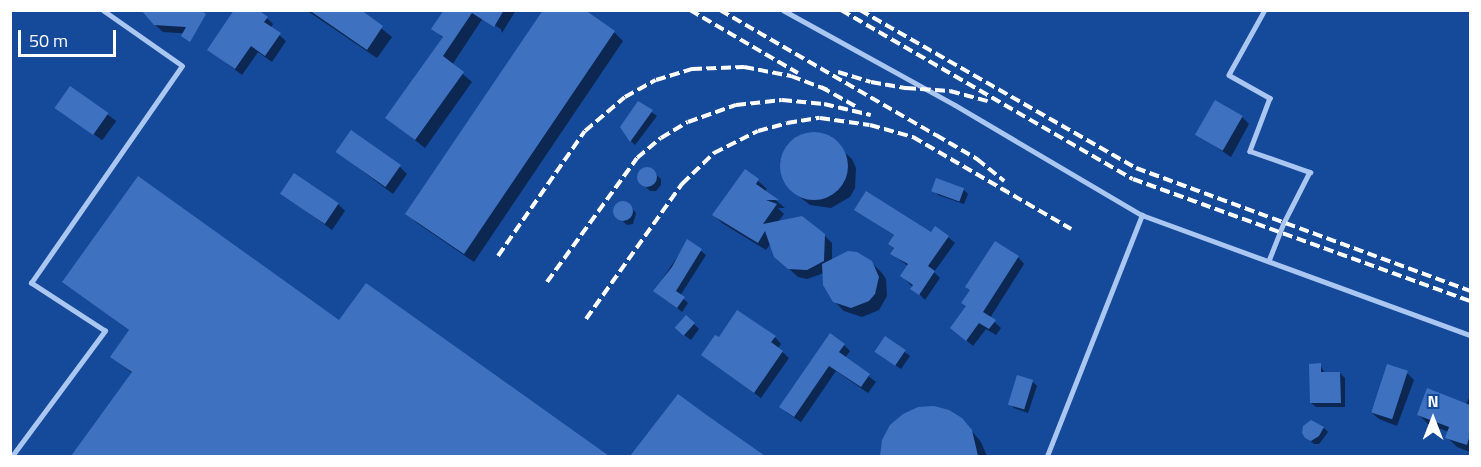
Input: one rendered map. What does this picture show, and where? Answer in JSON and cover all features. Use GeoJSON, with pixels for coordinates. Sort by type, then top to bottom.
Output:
{"type":"FeatureCollection","features":[{"type":"Feature","properties":{"kind":"lane"},"geometry":{"type":"LineString","coordinates":[[12,456],[105,332],[32,283],[182,66],[102,10]]}},
{"type":"Feature","properties":{"kind":"lane"},"geometry":{"type":"LineString","coordinates":[[783,10],[955,105],[1142,215],[1470,335]]}},
{"type":"Feature","properties":{"kind":"lane"},"geometry":{"type":"LineString","coordinates":[[1265,10],[1229,75],[1270,99],[1250,151],[1310,172],[1284,223],[1269,261]]}},
{"type":"Feature","properties":{"kind":"lane"},"geometry":{"type":"LineString","coordinates":[[1047,456],[1142,215]]}},
{"type":"Feature","properties":{"kind":"building"},"geometry":{"type":"Polygon","coordinates":[[[141,10],[200,10],[206,14],[190,42],[181,36],[186,27],[154,25],[141,10]]]}},
{"type":"Feature","properties":{"kind":"building"},"geometry":{"type":"Polygon","coordinates":[[[234,10],[258,10],[268,17],[264,22],[281,33],[265,56],[251,46],[235,69],[207,50],[234,10]]]}},
{"type":"Feature","properties":{"kind":"building"},"geometry":{"type":"Polygon","coordinates":[[[309,10],[361,10],[383,26],[367,50],[309,10]]]}},
{"type":"Feature","properties":{"kind":"building"},"geometry":{"type":"Polygon","coordinates":[[[444,10],[504,10],[494,27],[472,13],[443,56],[464,72],[415,140],[385,118],[443,37],[431,29],[444,10]]]}},
{"type":"Feature","properties":{"kind":"building"},"geometry":{"type":"Polygon","coordinates":[[[543,10],[585,10],[615,31],[464,254],[405,214],[543,10]]]}},
{"type":"Feature","properties":{"kind":"building"},"geometry":{"type":"Polygon","coordinates":[[[70,86],[109,113],[93,135],[55,108],[70,86]]]}},
{"type":"Feature","properties":{"kind":"building"},"geometry":{"type":"Polygon","coordinates":[[[1215,100],[1243,116],[1223,151],[1195,135],[1215,100]]]}},
{"type":"Feature","properties":{"kind":"building"},"geometry":{"type":"Polygon","coordinates":[[[638,101],[653,110],[630,142],[620,127],[638,101]]]}},
{"type":"Feature","properties":{"kind":"building"},"geometry":{"type":"Polygon","coordinates":[[[351,130],[401,165],[385,187],[336,152],[351,130]]]}},
{"type":"Feature","properties":{"kind":"building"},"geometry":{"type":"Polygon","coordinates":[[[814,132],[827,135],[838,142],[845,153],[848,166],[845,179],[838,190],[827,197],[814,200],[801,197],[790,190],[783,179],[780,166],[783,153],[790,142],[801,135],[814,132]]]}},
{"type":"Feature","properties":{"kind":"building"},"geometry":{"type":"Polygon","coordinates":[[[647,167],[654,170],[657,177],[654,184],[647,187],[640,184],[637,177],[640,170],[647,167]]]}},
{"type":"Feature","properties":{"kind":"building"},"geometry":{"type":"Polygon","coordinates":[[[745,169],[759,179],[756,184],[779,200],[766,200],[777,204],[763,224],[802,216],[825,234],[824,261],[807,270],[788,269],[774,257],[765,231],[758,243],[712,215],[745,169]]]}},
{"type":"Feature","properties":{"kind":"building"},"geometry":{"type":"Polygon","coordinates":[[[294,173],[339,203],[325,224],[280,194],[294,173]]]}},
{"type":"Feature","properties":{"kind":"building"},"geometry":{"type":"Polygon","coordinates":[[[138,176],[339,320],[366,283],[609,456],[71,456],[132,372],[110,357],[129,330],[62,282],[138,176]]]}},
{"type":"Feature","properties":{"kind":"building"},"geometry":{"type":"Polygon","coordinates":[[[936,178],[964,188],[959,201],[931,191],[936,178]]]}},
{"type":"Feature","properties":{"kind":"building"},"geometry":{"type":"Polygon","coordinates":[[[866,191],[931,232],[935,226],[949,236],[928,266],[935,271],[919,295],[910,289],[913,285],[900,276],[908,264],[890,254],[894,248],[888,244],[894,235],[854,210],[866,191]]]}},
{"type":"Feature","properties":{"kind":"building"},"geometry":{"type":"Polygon","coordinates":[[[623,201],[630,204],[633,211],[630,218],[623,221],[616,218],[613,211],[616,204],[623,201]]]}},
{"type":"Feature","properties":{"kind":"building"},"geometry":{"type":"Polygon","coordinates":[[[687,239],[702,249],[676,291],[685,297],[677,308],[653,291],[672,267],[687,239]]]}},
{"type":"Feature","properties":{"kind":"building"},"geometry":{"type":"Polygon","coordinates":[[[995,241],[1019,256],[983,312],[996,320],[989,329],[979,323],[966,341],[950,328],[966,306],[961,303],[970,290],[965,287],[995,241]]]}},
{"type":"Feature","properties":{"kind":"building"},"geometry":{"type":"Polygon","coordinates":[[[848,251],[857,252],[872,261],[879,277],[875,294],[869,301],[851,308],[833,302],[823,285],[822,264],[848,251]]]}},
{"type":"Feature","properties":{"kind":"building"},"geometry":{"type":"Polygon","coordinates":[[[737,310],[776,336],[771,342],[783,351],[754,393],[701,355],[715,335],[719,337],[737,310]]]}},
{"type":"Feature","properties":{"kind":"building"},"geometry":{"type":"Polygon","coordinates":[[[686,315],[695,323],[684,336],[675,328],[686,315]]]}},
{"type":"Feature","properties":{"kind":"building"},"geometry":{"type":"Polygon","coordinates":[[[830,333],[845,344],[839,352],[870,374],[861,387],[829,366],[794,417],[779,407],[830,333]]]}},
{"type":"Feature","properties":{"kind":"building"},"geometry":{"type":"Polygon","coordinates":[[[885,336],[906,350],[895,366],[874,352],[885,336]]]}},
{"type":"Feature","properties":{"kind":"building"},"geometry":{"type":"Polygon","coordinates":[[[1321,363],[1321,372],[1340,372],[1341,403],[1310,403],[1309,364],[1321,363]]]}},
{"type":"Feature","properties":{"kind":"building"},"geometry":{"type":"Polygon","coordinates":[[[1387,364],[1408,371],[1392,419],[1371,413],[1387,364]]]}},
{"type":"Feature","properties":{"kind":"building"},"geometry":{"type":"Polygon","coordinates":[[[1017,375],[1033,380],[1024,410],[1008,405],[1017,375]]]}},
{"type":"Feature","properties":{"kind":"building"},"geometry":{"type":"Polygon","coordinates":[[[1427,388],[1470,405],[1470,435],[1467,445],[1445,438],[1449,427],[1417,415],[1427,388]]]}},
{"type":"Feature","properties":{"kind":"building"},"geometry":{"type":"Polygon","coordinates":[[[678,394],[708,416],[765,456],[630,456],[678,394]]]}},
{"type":"Feature","properties":{"kind":"building"},"geometry":{"type":"Polygon","coordinates":[[[934,406],[949,410],[962,418],[972,430],[978,456],[880,456],[882,440],[890,425],[903,414],[918,407],[934,406]]]}},
{"type":"Feature","properties":{"kind":"building"},"geometry":{"type":"Polygon","coordinates":[[[1311,420],[1324,427],[1319,436],[1311,441],[1302,433],[1303,426],[1311,420]]]}},
{"type":"Feature","properties":{"kind":"railway"},"geometry":{"type":"LineString","coordinates":[[690,10],[798,73]]}},
{"type":"Feature","properties":{"kind":"railway"},"geometry":{"type":"LineString","coordinates":[[720,10],[977,159],[1004,181]]}},
{"type":"Feature","properties":{"kind":"railway"},"geometry":{"type":"LineString","coordinates":[[841,10],[1133,179],[1470,301]]}},
{"type":"Feature","properties":{"kind":"railway"},"geometry":{"type":"LineString","coordinates":[[860,10],[1136,168],[1470,291]]}},
{"type":"Feature","properties":{"kind":"railway"},"geometry":{"type":"LineString","coordinates":[[498,256],[585,131],[625,97],[656,80],[692,69],[744,67],[791,76],[827,90]]}},
{"type":"Feature","properties":{"kind":"railway"},"geometry":{"type":"LineString","coordinates":[[838,72],[871,82],[906,88],[950,91],[988,101]]}},
{"type":"Feature","properties":{"kind":"railway"},"geometry":{"type":"LineString","coordinates":[[821,87],[857,107]]}},
{"type":"Feature","properties":{"kind":"railway"},"geometry":{"type":"LineString","coordinates":[[547,282],[637,158],[661,138],[688,122],[736,105],[782,100],[824,104],[871,115]]}},
{"type":"Feature","properties":{"kind":"railway"},"geometry":{"type":"LineString","coordinates":[[586,319],[682,184],[714,153],[758,131],[787,123],[820,118],[870,125],[913,137],[1071,229]]}}]}
